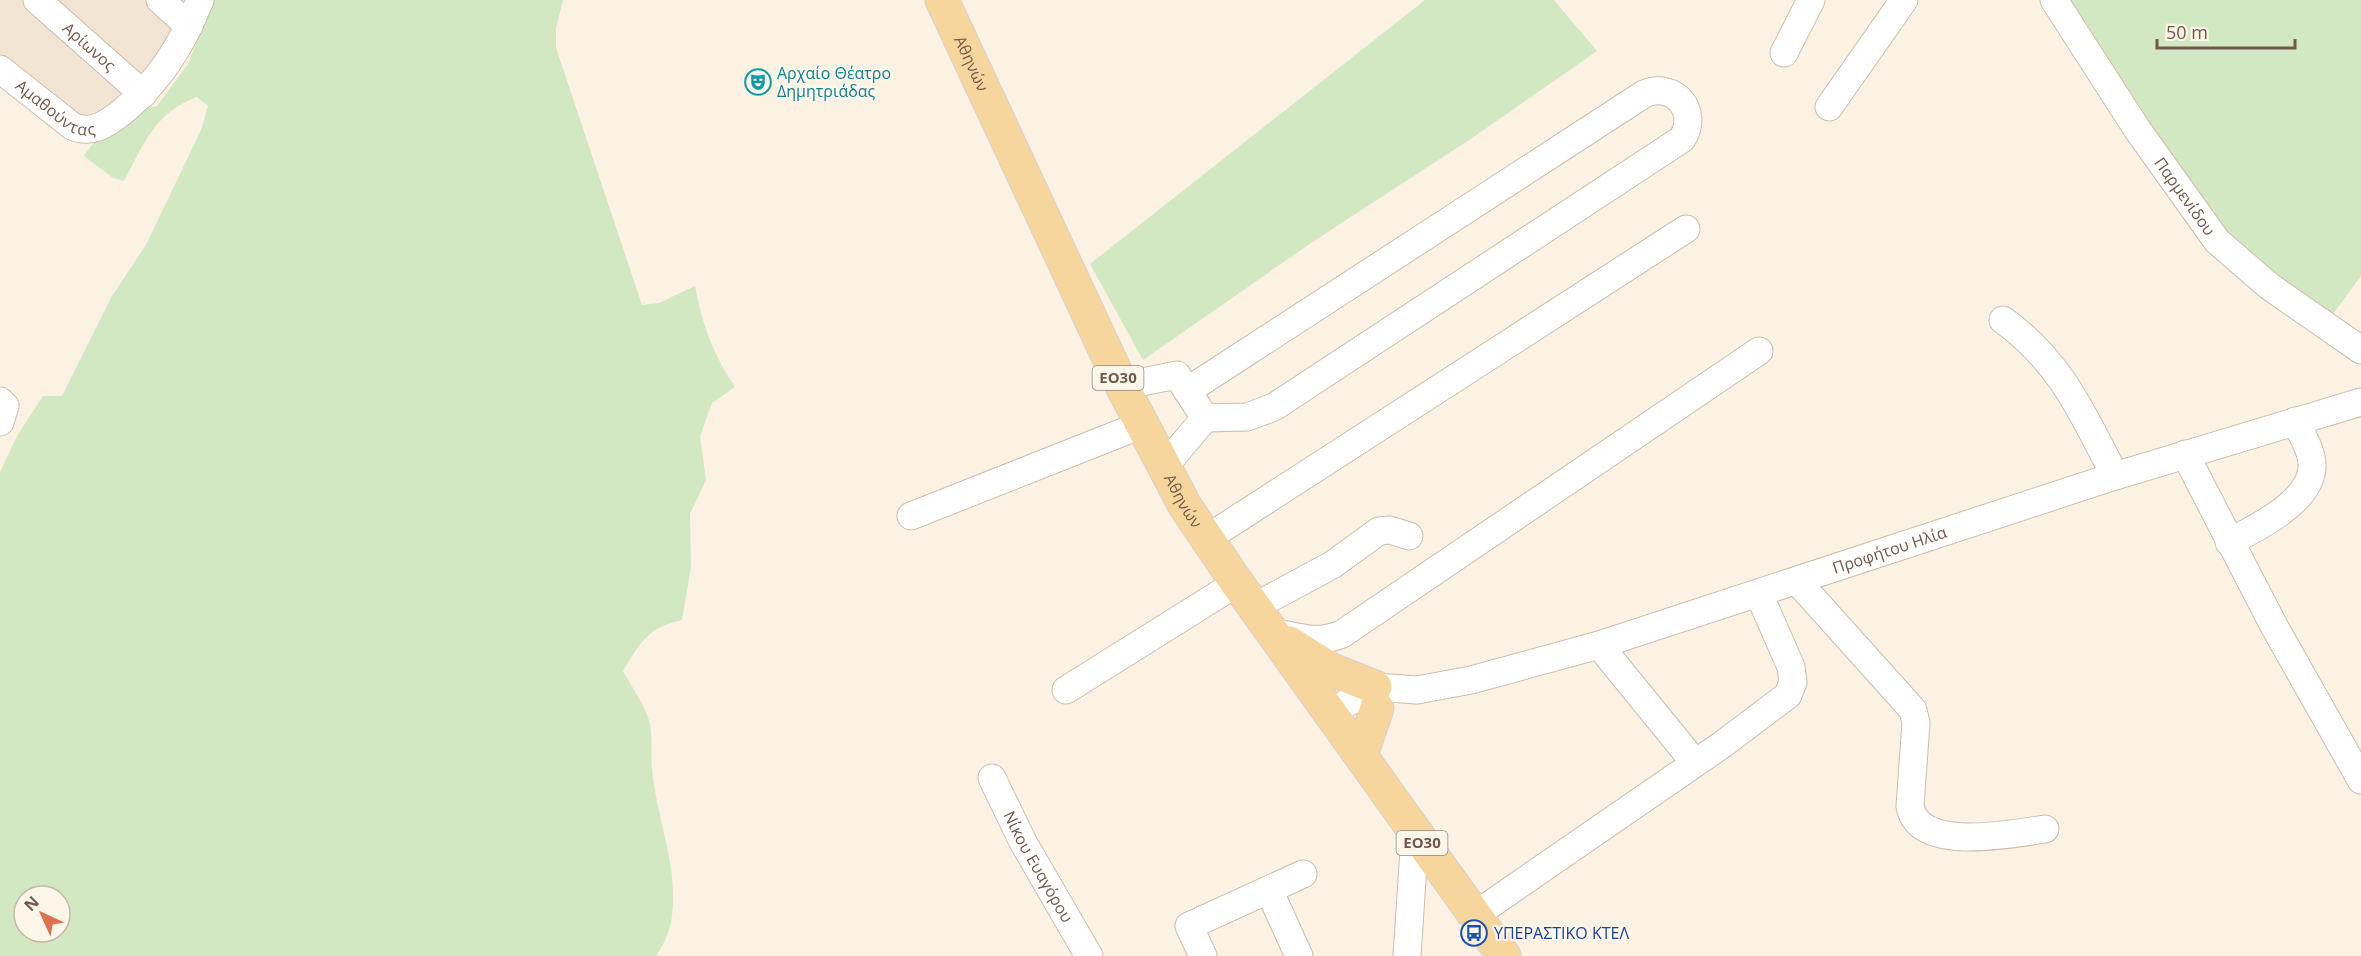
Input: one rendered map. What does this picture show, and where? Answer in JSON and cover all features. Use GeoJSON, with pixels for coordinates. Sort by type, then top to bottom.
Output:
{"type":"FeatureCollection","features":[{"type":"Feature","properties":{"kind":"main road","name":"Αθηνών"},"geometry":{"type":"LineString","coordinates":[[942,0],[1122,386],[1163,468],[1206,539],[1245,595],[1274,632],[1415,834],[1504,956]]}},
{"type":"Feature","properties":{"kind":"main road"},"geometry":{"type":"LineString","coordinates":[[1274,632],[1376,698],[1360,755]]}},
{"type":"Feature","properties":{"kind":"street","name":"Αρίωνος"},"geometry":{"type":"LineString","coordinates":[[37,0],[143,94]]}},
{"type":"Feature","properties":{"kind":"street"},"geometry":{"type":"LineString","coordinates":[[160,0],[189,26]]}},
{"type":"Feature","properties":{"kind":"street"},"geometry":{"type":"LineString","coordinates":[[143,94],[172,59],[201,0]]}},
{"type":"Feature","properties":{"kind":"street"},"geometry":{"type":"LineString","coordinates":[[1785,53],[1811,0]]}},
{"type":"Feature","properties":{"kind":"street"},"geometry":{"type":"LineString","coordinates":[[1829,107],[1904,0]]}},
{"type":"Feature","properties":{"kind":"street","name":"Παρμενίδου"},"geometry":{"type":"LineString","coordinates":[[2054,0],[2105,75],[2137,129],[2217,241],[2269,286],[2361,350]]}},
{"type":"Feature","properties":{"kind":"street","name":"Αμαθούντας"},"geometry":{"type":"LineString","coordinates":[[0,69],[82,130],[93,130],[114,118],[143,94]]}},
{"type":"Feature","properties":{"kind":"street"},"geometry":{"type":"LineString","coordinates":[[1163,468],[1205,418],[1247,417],[1274,407],[1682,139],[1689,125],[1684,103],[1670,92],[1661,90],[1644,94],[1187,391]]}},
{"type":"Feature","properties":{"kind":"street"},"geometry":{"type":"LineString","coordinates":[[1206,539],[1686,230]]}},
{"type":"Feature","properties":{"kind":"street"},"geometry":{"type":"LineString","coordinates":[[2003,320],[2030,339],[2070,389],[2115,476]]}},
{"type":"Feature","properties":{"kind":"street"},"geometry":{"type":"LineString","coordinates":[[1274,632],[1313,641],[1327,640],[1342,634],[1759,351]]}},
{"type":"Feature","properties":{"kind":"street"},"geometry":{"type":"LineString","coordinates":[[1122,386],[1177,375],[1205,418]]}},
{"type":"Feature","properties":{"kind":"street"},"geometry":{"type":"LineString","coordinates":[[0,401],[5,406],[5,411],[0,422]]}},
{"type":"Feature","properties":{"kind":"street","name":"Προφήτου Ηλία"},"geometry":{"type":"LineString","coordinates":[[1376,698],[1471,680],[1599,645],[1798,582],[2115,476],[2361,402]]}},
{"type":"Feature","properties":{"kind":"street"},"geometry":{"type":"LineString","coordinates":[[2229,542],[2270,521],[2308,483],[2312,468],[2309,450],[2295,421]]}},
{"type":"Feature","properties":{"kind":"street"},"geometry":{"type":"LineString","coordinates":[[911,516],[1141,425]]}},
{"type":"Feature","properties":{"kind":"street"},"geometry":{"type":"LineString","coordinates":[[2185,454],[2229,542],[2361,780]]}},
{"type":"Feature","properties":{"kind":"street"},"geometry":{"type":"LineString","coordinates":[[1066,690],[1245,595],[1332,565],[1379,531],[1390,530],[1409,536]]}},
{"type":"Feature","properties":{"kind":"street"},"geometry":{"type":"LineString","coordinates":[[1798,582],[1913,710],[1916,723],[1910,806],[1912,818],[1921,827],[1935,834],[1989,836],[2045,829]]}},
{"type":"Feature","properties":{"kind":"street"},"geometry":{"type":"LineString","coordinates":[[1475,915],[1695,763],[1788,695],[1794,682],[1791,667],[1759,594]]}},
{"type":"Feature","properties":{"kind":"street"},"geometry":{"type":"LineString","coordinates":[[1599,645],[1695,763]]}},
{"type":"Feature","properties":{"kind":"street"},"geometry":{"type":"LineString","coordinates":[[1336,720],[1376,698]]}},
{"type":"Feature","properties":{"kind":"street","name":"Νίκου Ευαγόρου"},"geometry":{"type":"LineString","coordinates":[[992,778],[1023,842],[1089,956]]}},
{"type":"Feature","properties":{"kind":"street"},"geometry":{"type":"LineString","coordinates":[[1407,956],[1415,834]]}},
{"type":"Feature","properties":{"kind":"street"},"geometry":{"type":"LineString","coordinates":[[1203,956],[1189,926],[1304,874]]}},
{"type":"Feature","properties":{"kind":"street"},"geometry":{"type":"LineString","coordinates":[[1269,890],[1299,956]]}},
{"type":"Feature","properties":{"kind":"shaded area"},"geometry":{"type":"Polygon","coordinates":[[[0,0],[188,0],[173,31],[136,88],[118,105],[74,118],[0,58],[0,0]]]}},
{"type":"Feature","properties":{"kind":"green space"},"geometry":{"type":"Polygon","coordinates":[[[213,0],[563,0],[556,28],[556,48],[642,305],[659,303],[695,286],[709,338],[720,363],[735,387],[712,403],[700,436],[706,480],[690,514],[691,567],[682,620],[661,627],[646,638],[623,671],[642,703],[650,724],[653,778],[671,869],[672,915],[667,936],[656,956],[0,956],[0,472],[17,436],[43,396],[62,396],[112,296],[147,243],[201,130],[208,106],[197,97],[171,111],[152,131],[124,181],[113,178],[84,156],[98,138],[116,123],[136,112],[157,106],[188,64],[213,0]]]}},
{"type":"Feature","properties":{"kind":"green space"},"geometry":{"type":"Polygon","coordinates":[[[1425,0],[1554,0],[1597,51],[1472,138],[1311,243],[1143,360],[1090,264],[1425,0]]]}},
{"type":"Feature","properties":{"kind":"green space"},"geometry":{"type":"Polygon","coordinates":[[[2064,0],[2361,0],[2361,276],[2328,321],[2300,300],[2199,207],[2064,0]]]}},
{"type":"Feature","properties":{"kind":"place","name":"Αρχαίο Θέατρο Δημητριάδας"},"geometry":{"type":"Point","coordinates":[758,82]}},
{"type":"Feature","properties":{"kind":"place","name":"ΥΠΕΡΑΣΤΙΚΟ ΚΤΕΛ"},"geometry":{"type":"Point","coordinates":[1474,933]}}]}
